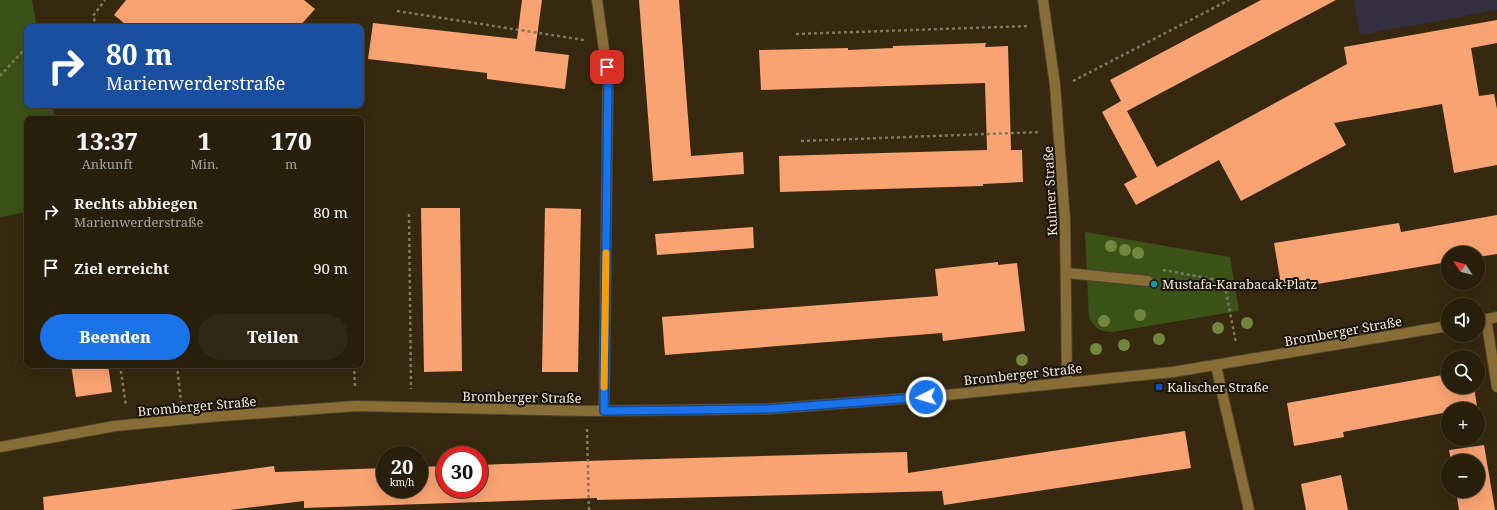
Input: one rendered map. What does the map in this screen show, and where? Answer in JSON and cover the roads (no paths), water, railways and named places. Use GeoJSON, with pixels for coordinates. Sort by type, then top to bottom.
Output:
{"type":"FeatureCollection","features":[{"type":"Feature","properties":{"kind":"street"},"geometry":{"type":"LineString","coordinates":[[597,0],[608,78],[604,411]]}},
{"type":"Feature","properties":{"kind":"street","name":"Kulmer Straße"},"geometry":{"type":"LineString","coordinates":[[1043,0],[1055,84],[1059,130],[1066,273],[1067,382]]}},
{"type":"Feature","properties":{"kind":"street"},"geometry":{"type":"LineString","coordinates":[[1066,273],[1148,281]]}},
{"type":"Feature","properties":{"kind":"street"},"geometry":{"type":"LineString","coordinates":[[1485,319],[1497,317]]}},
{"type":"Feature","properties":{"kind":"street","name":"Bromberger Straße"},"geometry":{"type":"LineString","coordinates":[[0,447],[128,425],[183,419],[356,406],[586,411],[768,409],[926,397],[1216,366],[1441,327]]}},
{"type":"Feature","properties":{"kind":"street"},"geometry":{"type":"LineString","coordinates":[[1485,333],[1497,387]]}},
{"type":"Feature","properties":{"kind":"street"},"geometry":{"type":"LineString","coordinates":[[1216,366],[1249,510]]}},
{"type":"Feature","properties":{"kind":"place","name":"Mustafa-Karabacak-Platz"},"geometry":{"type":"Point","coordinates":[1154,284]}},
{"type":"Feature","properties":{"kind":"place","name":"Kalischer Straße"},"geometry":{"type":"Point","coordinates":[1159,387]}}]}
